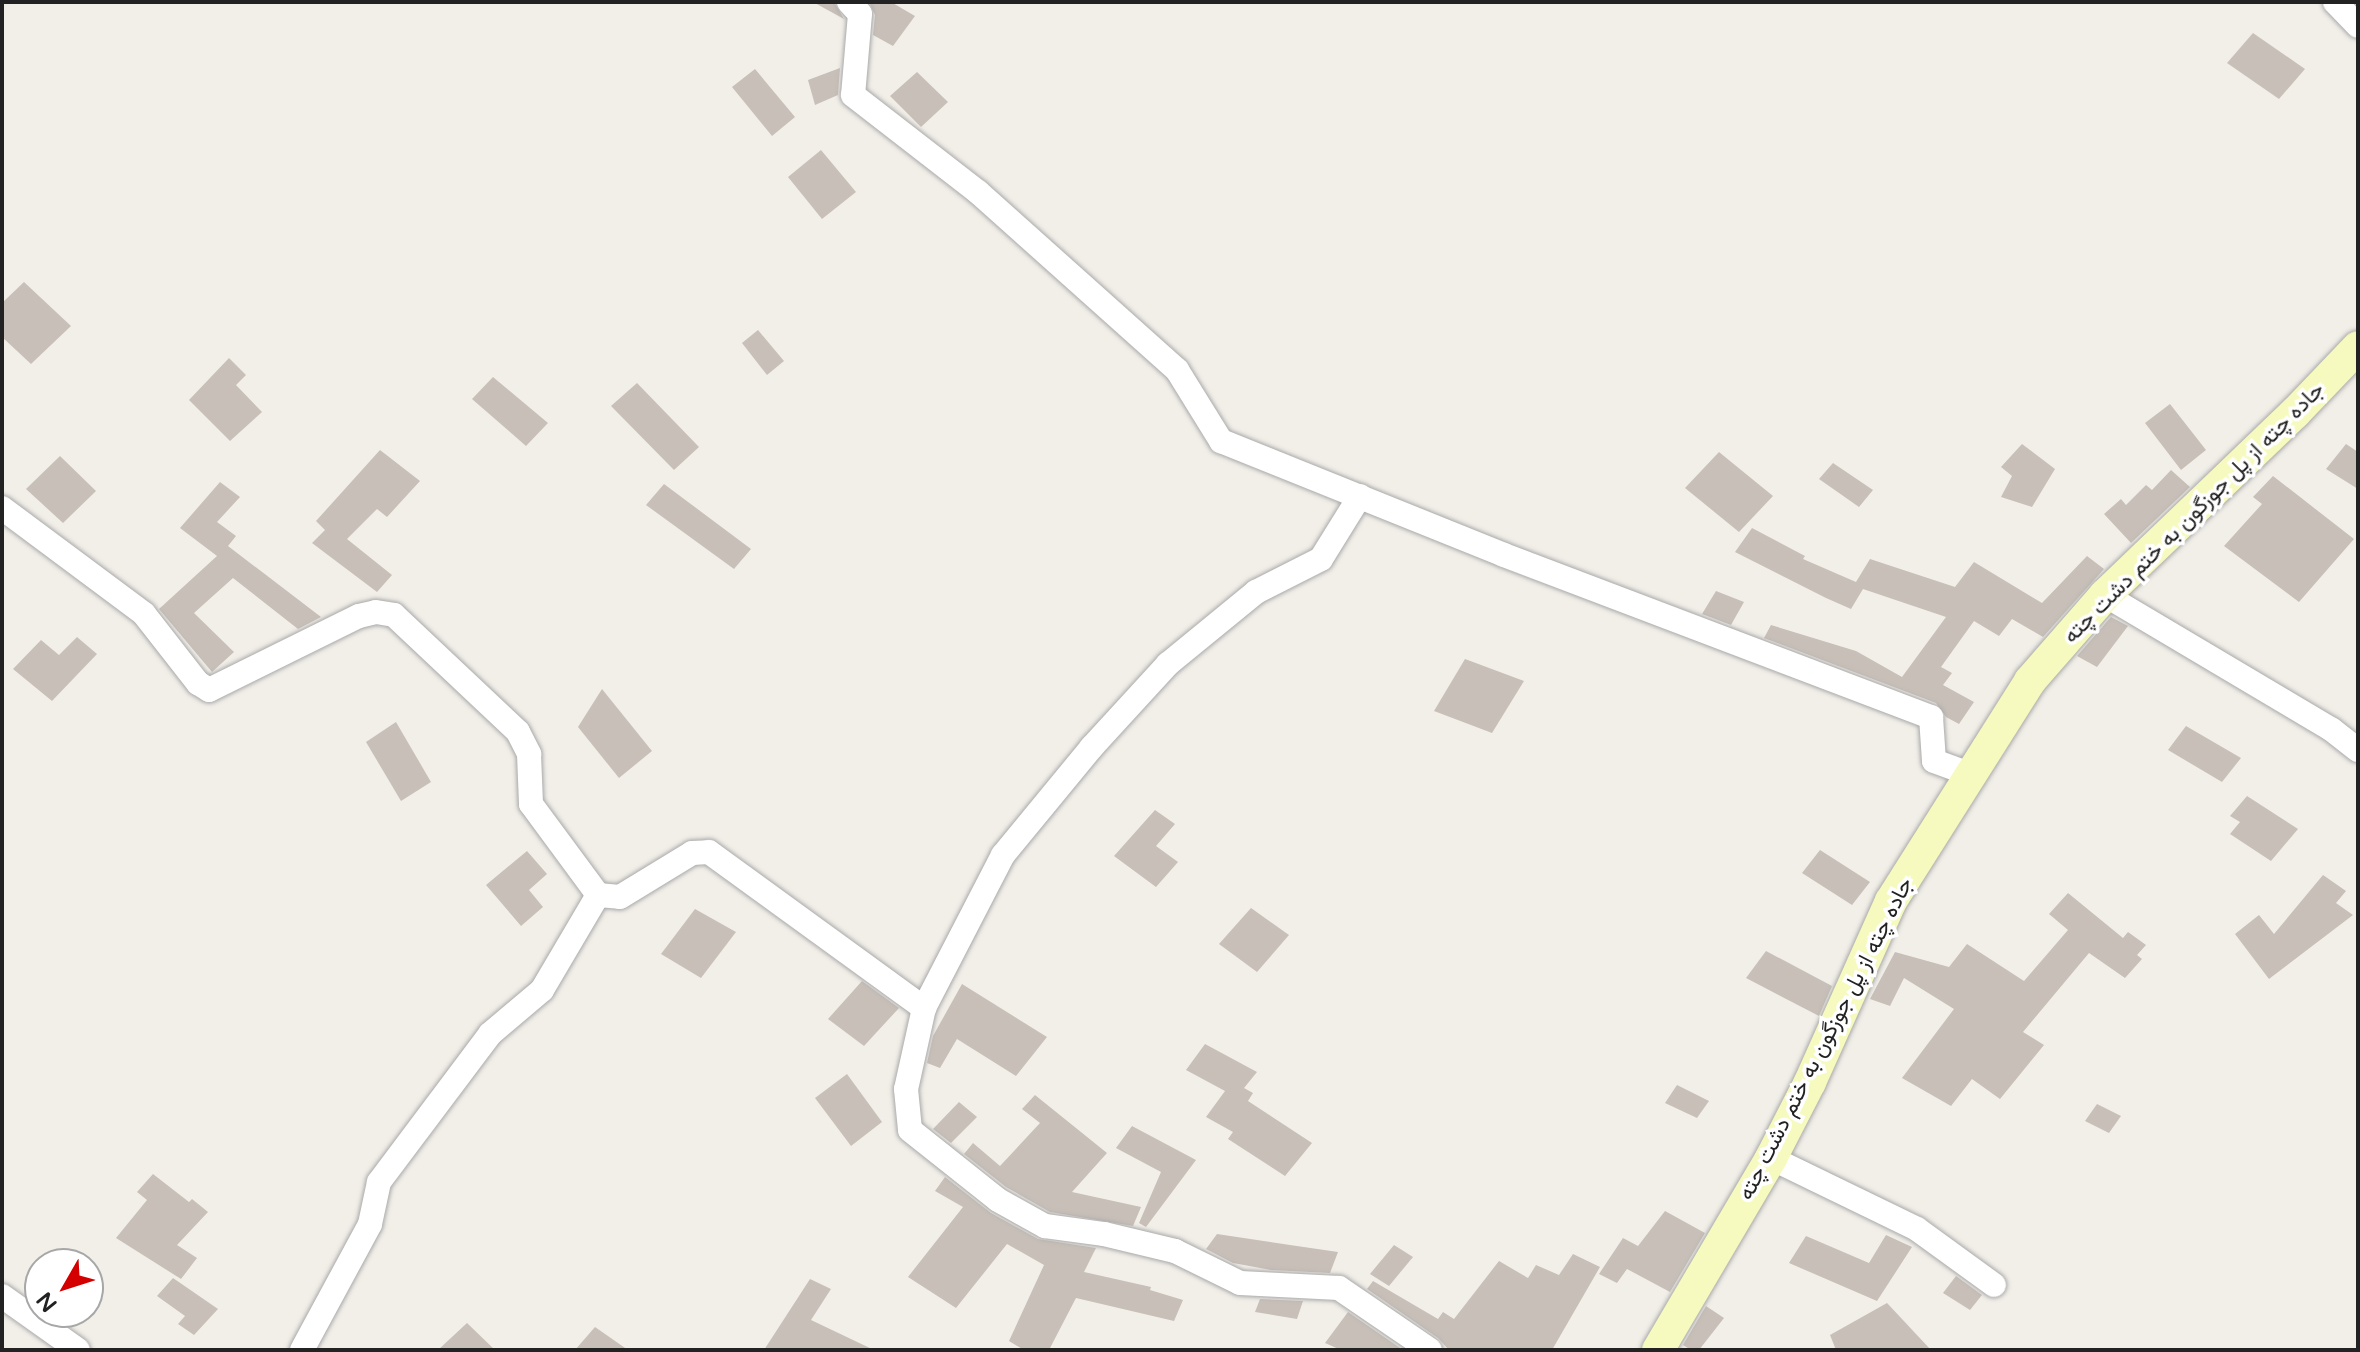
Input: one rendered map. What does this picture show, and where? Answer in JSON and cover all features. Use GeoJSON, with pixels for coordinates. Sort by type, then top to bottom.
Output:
{"type":"FeatureCollection","features":[{"type":"Feature","properties":{"kind":"street"},"geometry":{"type":"LineString","coordinates":[[849,2],[860,14],[853,95],[978,192],[1177,370],[1221,441],[1931,717],[1934,761],[1972,775]]}},
{"type":"Feature","properties":{"kind":"street"},"geometry":{"type":"LineString","coordinates":[[2335,2],[2358,26]]}},
{"type":"Feature","properties":{"kind":"street","name":"جاده چته از پل جوزگون به ختم دشت چته"},"geometry":{"type":"LineString","coordinates":[[1666,1347],[1810,1082],[1891,901],[2030,681],[2105,595],[2295,413],[2358,347]]}},
{"type":"Feature","properties":{"kind":"street"},"geometry":{"type":"LineString","coordinates":[[1360,496],[1321,559],[1256,592],[1168,664],[1092,747],[1003,855],[924,1008],[906,1089],[910,1130],[998,1200],[1045,1226],[1104,1234],[1175,1251],[1240,1283],[1339,1288],[1430,1350]]}},
{"type":"Feature","properties":{"kind":"street"},"geometry":{"type":"LineString","coordinates":[[2,508],[144,614],[198,683],[209,690],[359,616],[376,612],[394,615],[518,732],[529,754],[531,804],[598,895],[620,897],[692,853],[709,852],[924,1008]]}},
{"type":"Feature","properties":{"kind":"street"},"geometry":{"type":"LineString","coordinates":[[2105,595],[2331,729],[2358,750]]}},
{"type":"Feature","properties":{"kind":"street"},"geometry":{"type":"LineString","coordinates":[[302,1350],[370,1224],[379,1182],[490,1034],[542,990],[598,895]]}},
{"type":"Feature","properties":{"kind":"street"},"geometry":{"type":"LineString","coordinates":[[1771,1158],[1917,1229],[1994,1285]]}},
{"type":"Feature","properties":{"kind":"street"},"geometry":{"type":"LineString","coordinates":[[2,1296],[78,1350]]}},
{"type":"Feature","properties":{"kind":"building"},"geometry":{"type":"Polygon","coordinates":[[[813,2],[834,2],[844,19],[813,2]]]}},
{"type":"Feature","properties":{"kind":"building"},"geometry":{"type":"Polygon","coordinates":[[[869,2],[891,2],[915,16],[893,46],[873,35],[875,15],[869,2]]]}},
{"type":"Feature","properties":{"kind":"building"},"geometry":{"type":"Polygon","coordinates":[[[2253,33],[2305,69],[2279,99],[2227,63],[2253,33]]]}},
{"type":"Feature","properties":{"kind":"building"},"geometry":{"type":"Polygon","coordinates":[[[840,68],[838,95],[815,105],[808,80],[840,68]]]}},
{"type":"Feature","properties":{"kind":"building"},"geometry":{"type":"Polygon","coordinates":[[[755,69],[795,117],[772,136],[732,87],[755,69]]]}},
{"type":"Feature","properties":{"kind":"building"},"geometry":{"type":"Polygon","coordinates":[[[917,72],[948,102],[921,127],[890,96],[917,72]]]}},
{"type":"Feature","properties":{"kind":"building"},"geometry":{"type":"Polygon","coordinates":[[[821,150],[856,192],[822,219],[788,177],[821,150]]]}},
{"type":"Feature","properties":{"kind":"building"},"geometry":{"type":"Polygon","coordinates":[[[24,282],[71,326],[31,364],[2,337],[2,303],[24,282]]]}},
{"type":"Feature","properties":{"kind":"building"},"geometry":{"type":"Polygon","coordinates":[[[758,330],[784,361],[767,375],[742,343],[758,330]]]}},
{"type":"Feature","properties":{"kind":"building"},"geometry":{"type":"Polygon","coordinates":[[[229,358],[246,375],[236,385],[262,412],[230,441],[189,400],[229,358]]]}},
{"type":"Feature","properties":{"kind":"building"},"geometry":{"type":"Polygon","coordinates":[[[493,377],[548,423],[526,446],[472,399],[493,377]]]}},
{"type":"Feature","properties":{"kind":"building"},"geometry":{"type":"Polygon","coordinates":[[[637,383],[699,447],[674,470],[611,406],[637,383]]]}},
{"type":"Feature","properties":{"kind":"building"},"geometry":{"type":"Polygon","coordinates":[[[2170,404],[2206,450],[2181,470],[2145,423],[2170,404]]]}},
{"type":"Feature","properties":{"kind":"building"},"geometry":{"type":"Polygon","coordinates":[[[2022,444],[2055,469],[2032,507],[2001,497],[2012,476],[2001,467],[2022,444]]]}},
{"type":"Feature","properties":{"kind":"building"},"geometry":{"type":"Polygon","coordinates":[[[2346,444],[2358,452],[2358,489],[2326,469],[2346,444]]]}},
{"type":"Feature","properties":{"kind":"building"},"geometry":{"type":"Polygon","coordinates":[[[380,450],[420,481],[387,517],[377,509],[347,539],[392,575],[377,592],[312,543],[325,530],[316,521],[380,450]]]}},
{"type":"Feature","properties":{"kind":"building"},"geometry":{"type":"Polygon","coordinates":[[[1719,452],[1773,496],[1739,532],[1685,488],[1719,452]]]}},
{"type":"Feature","properties":{"kind":"building"},"geometry":{"type":"Polygon","coordinates":[[[60,456],[96,491],[63,523],[26,489],[60,456]]]}},
{"type":"Feature","properties":{"kind":"building"},"geometry":{"type":"Polygon","coordinates":[[[1833,463],[1873,490],[1859,507],[1819,479],[1833,463]]]}},
{"type":"Feature","properties":{"kind":"building"},"geometry":{"type":"Polygon","coordinates":[[[2171,470],[2190,487],[2131,543],[2104,514],[2121,499],[2126,505],[2146,485],[2152,490],[2171,470]]]}},
{"type":"Feature","properties":{"kind":"building"},"geometry":{"type":"Polygon","coordinates":[[[2273,476],[2354,539],[2299,602],[2224,546],[2262,504],[2253,497],[2273,476]]]}},
{"type":"Feature","properties":{"kind":"building"},"geometry":{"type":"Polygon","coordinates":[[[220,482],[240,497],[217,522],[236,536],[228,546],[321,617],[298,629],[233,578],[194,613],[234,652],[212,672],[159,609],[217,556],[180,528],[220,482]]]}},
{"type":"Feature","properties":{"kind":"building"},"geometry":{"type":"Polygon","coordinates":[[[664,484],[751,549],[734,569],[646,505],[664,484]]]}},
{"type":"Feature","properties":{"kind":"building"},"geometry":{"type":"Polygon","coordinates":[[[1752,528],[1805,556],[1803,559],[1856,582],[1870,559],[1955,587],[1974,562],[2042,603],[2087,556],[2104,569],[2043,637],[2012,619],[1999,636],[1974,621],[1941,667],[1952,673],[1943,685],[1974,702],[1959,724],[1946,717],[1936,703],[1764,638],[1771,625],[1856,651],[1902,677],[1946,617],[1863,589],[1851,609],[1826,598],[1735,552],[1752,528]]]}},
{"type":"Feature","properties":{"kind":"building"},"geometry":{"type":"Polygon","coordinates":[[[1716,591],[1744,602],[1731,625],[1702,614],[1716,591]]]}},
{"type":"Feature","properties":{"kind":"building"},"geometry":{"type":"Polygon","coordinates":[[[2111,617],[2128,626],[2097,667],[2077,656],[2111,617]]]}},
{"type":"Feature","properties":{"kind":"building"},"geometry":{"type":"Polygon","coordinates":[[[77,637],[97,654],[52,701],[13,669],[41,640],[59,655],[77,637]]]}},
{"type":"Feature","properties":{"kind":"building"},"geometry":{"type":"Polygon","coordinates":[[[1465,659],[1524,681],[1492,733],[1434,711],[1465,659]]]}},
{"type":"Feature","properties":{"kind":"building"},"geometry":{"type":"Polygon","coordinates":[[[602,689],[652,751],[619,778],[578,727],[602,689]]]}},
{"type":"Feature","properties":{"kind":"building"},"geometry":{"type":"Polygon","coordinates":[[[396,722],[431,782],[401,801],[366,742],[396,722]]]}},
{"type":"Feature","properties":{"kind":"building"},"geometry":{"type":"Polygon","coordinates":[[[2186,726],[2241,758],[2222,782],[2168,750],[2186,726]]]}},
{"type":"Feature","properties":{"kind":"building"},"geometry":{"type":"Polygon","coordinates":[[[2247,796],[2298,829],[2271,861],[2230,834],[2240,822],[2230,816],[2247,796]]]}},
{"type":"Feature","properties":{"kind":"building"},"geometry":{"type":"Polygon","coordinates":[[[1155,810],[1175,824],[1156,846],[1178,862],[1156,887],[1114,856],[1155,810]]]}},
{"type":"Feature","properties":{"kind":"building"},"geometry":{"type":"Polygon","coordinates":[[[1820,850],[1870,882],[1852,905],[1802,873],[1820,850]]]}},
{"type":"Feature","properties":{"kind":"building"},"geometry":{"type":"Polygon","coordinates":[[[527,851],[547,874],[529,890],[543,907],[521,926],[486,885],[527,851]]]}},
{"type":"Feature","properties":{"kind":"building"},"geometry":{"type":"Polygon","coordinates":[[[2323,875],[2346,891],[2336,903],[2353,915],[2269,979],[2235,934],[2259,915],[2274,934],[2323,875]]]}},
{"type":"Feature","properties":{"kind":"building"},"geometry":{"type":"Polygon","coordinates":[[[2068,893],[2123,938],[2128,932],[2146,945],[2137,955],[2142,959],[2125,978],[2089,953],[2023,1032],[2044,1045],[2000,1099],[1972,1079],[1951,1106],[1902,1078],[1954,1009],[1904,978],[1890,1006],[1870,999],[1895,952],[1949,967],[1967,944],[2024,981],[2068,930],[2049,914],[2068,893]]]}},
{"type":"Feature","properties":{"kind":"building"},"geometry":{"type":"Polygon","coordinates":[[[1251,908],[1289,935],[1257,972],[1219,944],[1251,908]]]}},
{"type":"Feature","properties":{"kind":"building"},"geometry":{"type":"Polygon","coordinates":[[[695,909],[736,932],[701,978],[661,954],[695,909]]]}},
{"type":"Feature","properties":{"kind":"building"},"geometry":{"type":"Polygon","coordinates":[[[1766,951],[1832,986],[1819,1016],[1746,978],[1766,951]]]}},
{"type":"Feature","properties":{"kind":"building"},"geometry":{"type":"Polygon","coordinates":[[[862,981],[899,1008],[864,1046],[828,1019],[862,981]]]}},
{"type":"Feature","properties":{"kind":"building"},"geometry":{"type":"Polygon","coordinates":[[[962,984],[1047,1037],[1016,1076],[957,1039],[940,1068],[927,1063],[933,1036],[962,984]]]}},
{"type":"Feature","properties":{"kind":"building"},"geometry":{"type":"Polygon","coordinates":[[[1205,1044],[1257,1072],[1244,1088],[1253,1093],[1248,1101],[1312,1143],[1285,1176],[1228,1139],[1233,1132],[1206,1117],[1225,1091],[1186,1070],[1205,1044]]]}},
{"type":"Feature","properties":{"kind":"building"},"geometry":{"type":"Polygon","coordinates":[[[847,1074],[882,1122],[851,1146],[815,1098],[847,1074]]]}},
{"type":"Feature","properties":{"kind":"building"},"geometry":{"type":"Polygon","coordinates":[[[1677,1085],[1709,1101],[1697,1118],[1665,1103],[1677,1085]]]}},
{"type":"Feature","properties":{"kind":"building"},"geometry":{"type":"Polygon","coordinates":[[[1035,1095],[1107,1153],[1072,1192],[1141,1207],[1133,1226],[1050,1212],[1006,1187],[964,1154],[973,1143],[1000,1166],[1040,1123],[1022,1109],[1035,1095]]]}},
{"type":"Feature","properties":{"kind":"building"},"geometry":{"type":"Polygon","coordinates":[[[959,1102],[977,1117],[951,1143],[933,1129],[959,1102]]]}},
{"type":"Feature","properties":{"kind":"building"},"geometry":{"type":"Polygon","coordinates":[[[2097,1104],[2121,1116],[2109,1133],[2085,1121],[2097,1104]]]}},
{"type":"Feature","properties":{"kind":"building"},"geometry":{"type":"Polygon","coordinates":[[[1132,1126],[1196,1160],[1146,1227],[1139,1223],[1161,1172],[1116,1148],[1132,1126]]]}},
{"type":"Feature","properties":{"kind":"building"},"geometry":{"type":"Polygon","coordinates":[[[153,1174],[189,1202],[192,1199],[208,1212],[177,1245],[197,1258],[181,1279],[116,1238],[147,1200],[137,1192],[153,1174]]]}},
{"type":"Feature","properties":{"kind":"building"},"geometry":{"type":"Polygon","coordinates":[[[945,1177],[991,1213],[1038,1239],[1096,1248],[1084,1272],[1151,1287],[1150,1290],[1183,1300],[1174,1321],[1076,1298],[1049,1350],[1024,1350],[1009,1341],[1044,1265],[1007,1244],[956,1308],[908,1277],[963,1207],[935,1191],[945,1177]]]}},
{"type":"Feature","properties":{"kind":"building"},"geometry":{"type":"Polygon","coordinates":[[[1665,1211],[1705,1233],[1670,1292],[1627,1269],[1617,1283],[1599,1274],[1623,1238],[1638,1246],[1665,1211]]]}},
{"type":"Feature","properties":{"kind":"building"},"geometry":{"type":"Polygon","coordinates":[[[1217,1234],[1338,1252],[1330,1273],[1271,1270],[1233,1263],[1206,1249],[1217,1234]]]}},
{"type":"Feature","properties":{"kind":"building"},"geometry":{"type":"Polygon","coordinates":[[[1886,1235],[1912,1247],[1877,1301],[1789,1263],[1806,1236],[1869,1263],[1886,1235]]]}},
{"type":"Feature","properties":{"kind":"building"},"geometry":{"type":"Polygon","coordinates":[[[1394,1245],[1413,1257],[1389,1286],[1370,1274],[1394,1245]]]}},
{"type":"Feature","properties":{"kind":"building"},"geometry":{"type":"Polygon","coordinates":[[[1573,1254],[1600,1267],[1552,1350],[1449,1350],[1438,1338],[1367,1289],[1373,1281],[1438,1319],[1443,1312],[1454,1319],[1499,1261],[1528,1278],[1536,1265],[1559,1275],[1573,1254]]]}},
{"type":"Feature","properties":{"kind":"building"},"geometry":{"type":"Polygon","coordinates":[[[1956,1276],[1982,1295],[1970,1310],[1943,1293],[1956,1276]]]}},
{"type":"Feature","properties":{"kind":"building"},"geometry":{"type":"Polygon","coordinates":[[[173,1278],[218,1309],[194,1335],[178,1324],[185,1316],[157,1296],[173,1278]]]}},
{"type":"Feature","properties":{"kind":"building"},"geometry":{"type":"Polygon","coordinates":[[[810,1279],[831,1289],[811,1320],[874,1350],[764,1350],[810,1279]]]}},
{"type":"Feature","properties":{"kind":"building"},"geometry":{"type":"Polygon","coordinates":[[[1260,1299],[1303,1301],[1297,1319],[1255,1312],[1260,1299]]]}},
{"type":"Feature","properties":{"kind":"building"},"geometry":{"type":"Polygon","coordinates":[[[1887,1303],[1931,1350],[1836,1350],[1830,1335],[1887,1303]]]}},
{"type":"Feature","properties":{"kind":"building"},"geometry":{"type":"Polygon","coordinates":[[[1706,1306],[1724,1318],[1699,1350],[1691,1350],[1683,1345],[1706,1306]]]}},
{"type":"Feature","properties":{"kind":"building"},"geometry":{"type":"Polygon","coordinates":[[[1348,1312],[1403,1350],[1341,1350],[1325,1343],[1348,1312]]]}},
{"type":"Feature","properties":{"kind":"building"},"geometry":{"type":"Polygon","coordinates":[[[467,1323],[495,1350],[438,1350],[467,1323]]]}},
{"type":"Feature","properties":{"kind":"building"},"geometry":{"type":"Polygon","coordinates":[[[595,1327],[628,1350],[575,1350],[595,1327]]]}}]}
